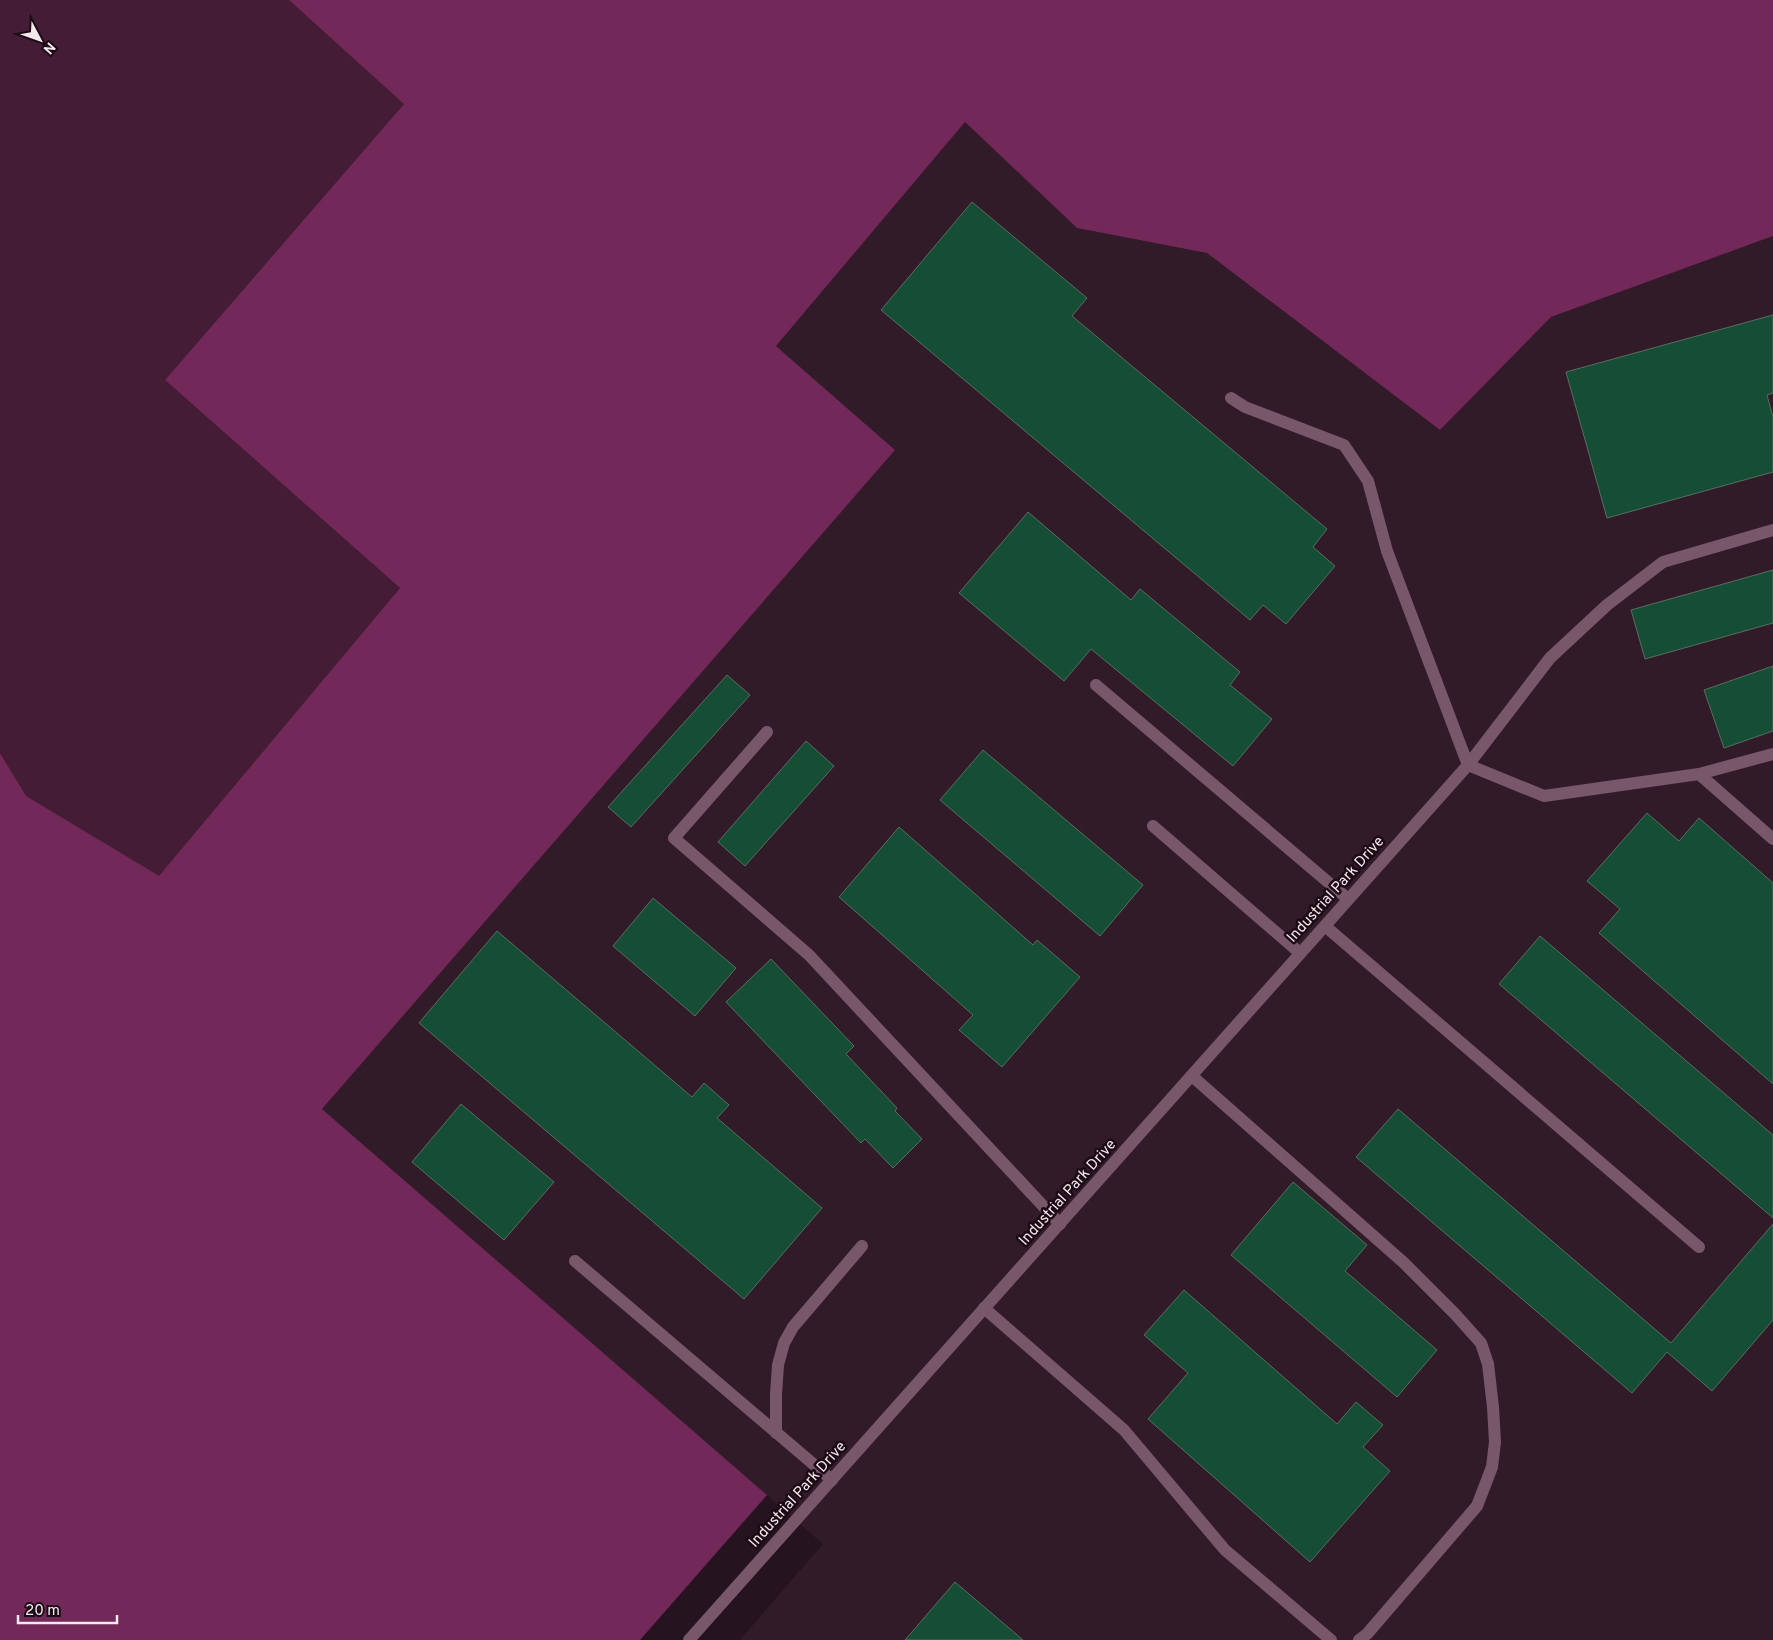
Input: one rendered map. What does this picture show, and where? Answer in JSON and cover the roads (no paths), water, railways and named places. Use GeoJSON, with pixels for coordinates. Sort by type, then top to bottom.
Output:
{"type":"FeatureCollection","features":[{"type":"Feature","properties":{"kind":"street"},"geometry":{"type":"LineString","coordinates":[[1231,398],[1245,407],[1344,445],[1368,481],[1387,551],[1468,765],[1544,796],[1699,774],[1773,754]]}},
{"type":"Feature","properties":{"kind":"street","name":"Industrial Park Drive"},"geometry":{"type":"LineString","coordinates":[[689,1640],[1468,765],[1550,658],[1607,605],[1663,562],[1773,530]]}},
{"type":"Feature","properties":{"kind":"street"},"geometry":{"type":"LineString","coordinates":[[1096,685],[1348,899]]}},
{"type":"Feature","properties":{"kind":"street"},"geometry":{"type":"LineString","coordinates":[[768,732],[674,838],[810,955],[1060,1224]]}},
{"type":"Feature","properties":{"kind":"street"},"geometry":{"type":"LineString","coordinates":[[1699,774],[1773,839]]}},
{"type":"Feature","properties":{"kind":"street"},"geometry":{"type":"LineString","coordinates":[[1152,826],[1300,953]]}},
{"type":"Feature","properties":{"kind":"street"},"geometry":{"type":"LineString","coordinates":[[1325,926],[1699,1247]]}},
{"type":"Feature","properties":{"kind":"street"},"geometry":{"type":"LineString","coordinates":[[1192,1076],[1404,1262],[1456,1314],[1481,1343],[1488,1364],[1495,1442],[1492,1467],[1478,1506],[1367,1634],[1359,1640]]}},
{"type":"Feature","properties":{"kind":"street"},"geometry":{"type":"LineString","coordinates":[[776,1433],[778,1365],[784,1343],[793,1327],[862,1246]]}},
{"type":"Feature","properties":{"kind":"street"},"geometry":{"type":"LineString","coordinates":[[575,1261],[832,1480]]}},
{"type":"Feature","properties":{"kind":"street"},"geometry":{"type":"LineString","coordinates":[[984,1308],[1124,1430],[1225,1550],[1331,1640]]}}]}
